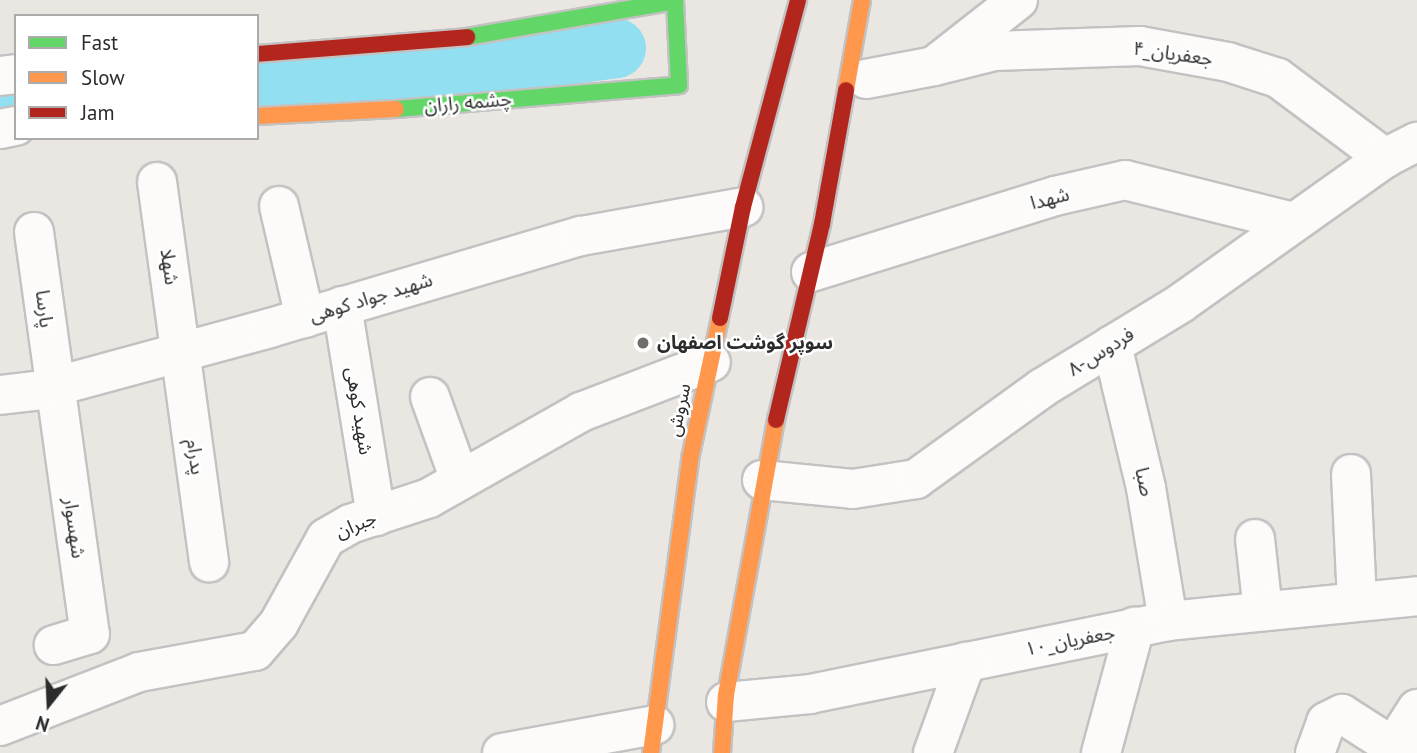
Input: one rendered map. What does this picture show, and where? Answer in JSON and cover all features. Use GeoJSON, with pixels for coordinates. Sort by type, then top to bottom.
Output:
{"type":"FeatureCollection","features":[{"type":"Feature","properties":{"kind":"main road","name":"سروش"},"geometry":{"type":"LineString","coordinates":[[652,739],[690,459],[743,207],[798,0]]}},
{"type":"Feature","properties":{"kind":"main road"},"geometry":{"type":"LineString","coordinates":[[722,753],[726,702],[762,480],[822,224],[862,0]]}},
{"type":"Feature","properties":{"kind":"main road","name":"چشمه راران"},"geometry":{"type":"LineString","coordinates":[[259,54],[494,35],[675,1],[679,85],[328,115],[259,116]]}},
{"type":"Feature","properties":{"kind":"main road"},"geometry":{"type":"LineString","coordinates":[[822,224],[868,72]]}},
{"type":"Feature","properties":{"kind":"street"},"geometry":{"type":"LineString","coordinates":[[868,72],[934,66],[1018,0]]}},
{"type":"Feature","properties":{"kind":"street","name":"۴_جعفریان"},"geometry":{"type":"LineString","coordinates":[[934,66],[994,51],[1140,46],[1228,62],[1278,78],[1401,150]]}},
{"type":"Feature","properties":{"kind":"street","name":"۸-فردوس"},"geometry":{"type":"LineString","coordinates":[[762,480],[853,489],[916,479],[1042,388],[1181,303],[1401,150]]}},
{"type":"Feature","properties":{"kind":"street","name":"شهدا"},"geometry":{"type":"LineString","coordinates":[[811,272],[1055,196],[1125,180],[1294,222]]}},
{"type":"Feature","properties":{"kind":"street","name":"شهلا"},"geometry":{"type":"LineString","coordinates":[[157,182],[181,352]]}},
{"type":"Feature","properties":{"kind":"street"},"geometry":{"type":"LineString","coordinates":[[279,206],[305,318]]}},
{"type":"Feature","properties":{"kind":"street","name":"شهید جواد کوهی"},"geometry":{"type":"LineString","coordinates":[[0,395],[54,386],[181,352],[581,236],[743,207]]}},
{"type":"Feature","properties":{"kind":"street","name":"پارسا"},"geometry":{"type":"LineString","coordinates":[[34,232],[54,386]]}},
{"type":"Feature","properties":{"kind":"street","name":"شهید کوهی"},"geometry":{"type":"LineString","coordinates":[[342,306],[376,516]]}},
{"type":"Feature","properties":{"kind":"street","name":"صبا"},"geometry":{"type":"LineString","coordinates":[[1112,345],[1146,488],[1152,624]]}},
{"type":"Feature","properties":{"kind":"street","name":"پدرام"},"geometry":{"type":"LineString","coordinates":[[181,352],[209,562]]}},
{"type":"Feature","properties":{"kind":"street","name":"جبران"},"geometry":{"type":"LineString","coordinates":[[0,726],[139,672],[255,651],[279,623],[326,538],[376,516],[429,498],[581,412],[711,362]]}},
{"type":"Feature","properties":{"kind":"street","name":"شهسوار"},"geometry":{"type":"LineString","coordinates":[[54,386],[90,634],[54,645]]}},
{"type":"Feature","properties":{"kind":"street"},"geometry":{"type":"LineString","coordinates":[[430,397],[460,480]]}},
{"type":"Feature","properties":{"kind":"street"},"geometry":{"type":"LineString","coordinates":[[1351,474],[1357,601]]}},
{"type":"Feature","properties":{"kind":"street"},"geometry":{"type":"LineString","coordinates":[[1255,539],[1263,611]]}},
{"type":"Feature","properties":{"kind":"street","name":"۱۰_جعفریان"},"geometry":{"type":"LineString","coordinates":[[726,702],[810,694],[1152,624],[1417,596]]}},
{"type":"Feature","properties":{"kind":"street"},"geometry":{"type":"LineString","coordinates":[[1101,753],[1152,624]]}},
{"type":"Feature","properties":{"kind":"street"},"geometry":{"type":"LineString","coordinates":[[933,753],[965,662]]}},
{"type":"Feature","properties":{"kind":"street"},"geometry":{"type":"LineString","coordinates":[[1315,753],[1326,722],[1342,713],[1399,749],[1417,709]]}},
{"type":"Feature","properties":{"kind":"street"},"geometry":{"type":"LineString","coordinates":[[502,753],[652,739]]}},
{"type":"Feature","properties":{"kind":"waterway"},"geometry":{"type":"LineString","coordinates":[[259,83],[382,79],[616,48]]}},
{"type":"Feature","properties":{"kind":"waterway"},"geometry":{"type":"LineString","coordinates":[[0,106],[14,103]]}},
{"type":"Feature","properties":{"kind":"traffic: fast"},"geometry":{"type":"LineString","coordinates":[[396,109],[679,85],[675,1],[467,37]]}},
{"type":"Feature","properties":{"kind":"traffic: slow"},"geometry":{"type":"LineString","coordinates":[[846,90],[862,0]]}},
{"type":"Feature","properties":{"kind":"traffic: slow"},"geometry":{"type":"LineString","coordinates":[[259,116],[396,109]]}},
{"type":"Feature","properties":{"kind":"traffic: slow"},"geometry":{"type":"LineString","coordinates":[[651,753],[690,459],[720,318]]}},
{"type":"Feature","properties":{"kind":"traffic: slow"},"geometry":{"type":"LineString","coordinates":[[722,753],[726,695],[776,420]]}},
{"type":"Feature","properties":{"kind":"traffic: jam"},"geometry":{"type":"LineString","coordinates":[[720,318],[743,207],[798,0]]}},
{"type":"Feature","properties":{"kind":"traffic: jam"},"geometry":{"type":"LineString","coordinates":[[259,54],[467,37]]}},
{"type":"Feature","properties":{"kind":"traffic: jam"},"geometry":{"type":"LineString","coordinates":[[776,420],[822,224],[846,90]]}},
{"type":"Feature","properties":{"kind":"place","name":"سوپر گوشت اصفهان"},"geometry":{"type":"Point","coordinates":[643,343]}}]}
